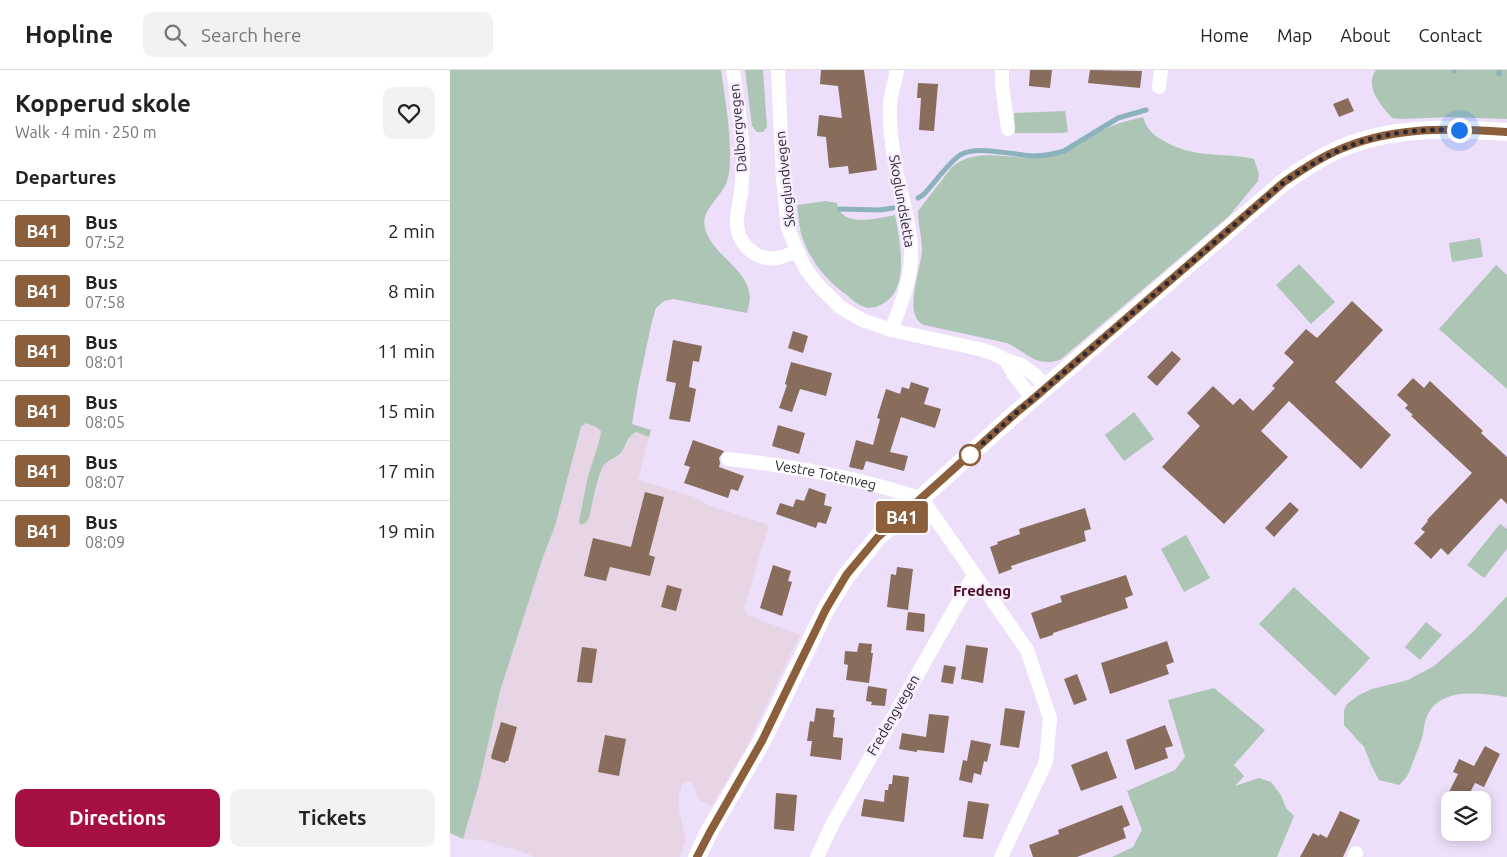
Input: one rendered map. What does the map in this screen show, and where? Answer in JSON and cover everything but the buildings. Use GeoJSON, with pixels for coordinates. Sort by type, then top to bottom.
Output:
{"type":"FeatureCollection","features":[{"type":"Feature","properties":{"kind":"street","name":"Dalborgvegen"},"geometry":{"type":"LineString","coordinates":[[733,70],[743,158],[737,230],[747,248],[761,256],[779,259],[797,251]]}},
{"type":"Feature","properties":{"kind":"street","name":"Skoglundvegen"},"geometry":{"type":"LineString","coordinates":[[778,70],[782,179],[788,228],[797,251],[813,279],[840,307],[862,320],[891,330],[979,349],[1006,360],[1014,375],[1040,394]]}},
{"type":"Feature","properties":{"kind":"street","name":"Skoglundsletta"},"geometry":{"type":"LineString","coordinates":[[891,330],[906,290],[911,249],[910,233],[891,135],[890,103],[897,70]]}},
{"type":"Feature","properties":{"kind":"street"},"geometry":{"type":"LineString","coordinates":[[1002,70],[1002,85],[1008,129]]}},
{"type":"Feature","properties":{"kind":"street"},"geometry":{"type":"LineString","coordinates":[[1160,87],[1161,70]]}},
{"type":"Feature","properties":{"kind":"street"},"geometry":{"type":"LineString","coordinates":[[697,857],[762,741],[826,609],[847,574],[878,537],[1016,413],[1284,182],[1307,166],[1333,152],[1381,135],[1411,130],[1440,129],[1507,132]]}},
{"type":"Feature","properties":{"kind":"street","name":"Vestre Totenveg"},"geometry":{"type":"LineString","coordinates":[[728,458],[829,475],[895,490],[922,499]]}},
{"type":"Feature","properties":{"kind":"street"},"geometry":{"type":"LineString","coordinates":[[922,499],[1027,650],[1050,718],[1046,762],[1001,857]]}},
{"type":"Feature","properties":{"kind":"street","name":"Fredengvegen"},"geometry":{"type":"LineString","coordinates":[[817,857],[833,822],[974,574]]}},
{"type":"Feature","properties":{"kind":"shaded area"},"geometry":{"type":"Polygon","coordinates":[[[586,423],[601,431],[588,476],[579,521],[580,525],[589,518],[601,471],[605,463],[614,459],[622,452],[629,437],[636,432],[649,437],[638,480],[692,496],[708,505],[769,525],[744,608],[748,615],[800,635],[745,749],[712,806],[699,800],[692,781],[682,784],[679,796],[679,810],[686,839],[680,857],[534,857],[483,840],[463,839],[479,784],[500,691],[543,557],[555,526],[581,427],[586,423]]]}},
{"type":"Feature","properties":{"kind":"green space"},"geometry":{"type":"Polygon","coordinates":[[[450,70],[721,70],[729,133],[730,168],[724,187],[708,209],[704,221],[709,238],[715,247],[744,278],[750,298],[747,313],[673,299],[664,301],[656,308],[638,387],[632,424],[651,430],[649,437],[636,432],[629,438],[621,453],[604,465],[597,482],[589,518],[580,525],[579,521],[588,476],[601,431],[586,423],[581,427],[555,526],[543,557],[500,691],[479,784],[463,839],[450,833],[450,70]]]}},
{"type":"Feature","properties":{"kind":"green space"},"geometry":{"type":"Polygon","coordinates":[[[745,70],[763,70],[767,127],[763,132],[757,132],[752,126],[745,70]]]}},
{"type":"Feature","properties":{"kind":"green space"},"geometry":{"type":"Polygon","coordinates":[[[1376,70],[1507,70],[1507,119],[1392,118],[1375,96],[1372,83],[1376,70]]]}},
{"type":"Feature","properties":{"kind":"green space"},"geometry":{"type":"Polygon","coordinates":[[[1065,111],[1068,132],[1015,133],[1014,113],[1065,111]]]}},
{"type":"Feature","properties":{"kind":"green space"},"geometry":{"type":"Polygon","coordinates":[[[1143,117],[1149,129],[1155,135],[1177,147],[1199,153],[1254,159],[1259,174],[1258,181],[1229,216],[1060,360],[1044,362],[1032,358],[1007,343],[924,325],[918,320],[914,312],[913,302],[922,251],[918,211],[952,167],[972,157],[983,155],[1041,158],[1060,154],[1107,128],[1143,117]]]}},
{"type":"Feature","properties":{"kind":"green space"},"geometry":{"type":"Polygon","coordinates":[[[826,201],[837,203],[840,211],[845,216],[853,219],[861,220],[895,215],[901,251],[900,278],[890,299],[878,306],[866,308],[860,305],[827,278],[817,265],[802,238],[797,205],[826,201]]]}},
{"type":"Feature","properties":{"kind":"green space"},"geometry":{"type":"Polygon","coordinates":[[[1480,238],[1483,257],[1452,262],[1449,243],[1480,238]]]}},
{"type":"Feature","properties":{"kind":"green space"},"geometry":{"type":"Polygon","coordinates":[[[1299,264],[1335,302],[1311,324],[1276,285],[1299,264]]]}},
{"type":"Feature","properties":{"kind":"green space"},"geometry":{"type":"Polygon","coordinates":[[[1496,265],[1507,275],[1507,389],[1439,329],[1496,265]]]}},
{"type":"Feature","properties":{"kind":"green space"},"geometry":{"type":"Polygon","coordinates":[[[1134,412],[1154,439],[1124,461],[1105,435],[1134,412]]]}},
{"type":"Feature","properties":{"kind":"green space"},"geometry":{"type":"Polygon","coordinates":[[[1500,524],[1507,529],[1507,549],[1484,578],[1467,565],[1500,524]]]}},
{"type":"Feature","properties":{"kind":"green space"},"geometry":{"type":"Polygon","coordinates":[[[1186,535],[1210,578],[1184,592],[1161,549],[1186,535]]]}},
{"type":"Feature","properties":{"kind":"green space"},"geometry":{"type":"Polygon","coordinates":[[[1294,587],[1370,658],[1335,696],[1259,624],[1294,587]]]}},
{"type":"Feature","properties":{"kind":"green space"},"geometry":{"type":"Polygon","coordinates":[[[1507,596],[1507,697],[1484,694],[1460,694],[1449,696],[1440,701],[1432,708],[1426,719],[1420,744],[1405,780],[1399,785],[1379,780],[1364,747],[1344,725],[1344,710],[1347,704],[1359,695],[1372,689],[1408,680],[1434,666],[1473,632],[1507,596]]]}},
{"type":"Feature","properties":{"kind":"green space"},"geometry":{"type":"Polygon","coordinates":[[[1426,622],[1442,635],[1420,660],[1405,647],[1426,622]]]}},
{"type":"Feature","properties":{"kind":"green space"},"geometry":{"type":"Polygon","coordinates":[[[1214,688],[1265,730],[1234,765],[1244,776],[1235,786],[1259,778],[1271,782],[1281,795],[1286,808],[1294,816],[1277,857],[1112,857],[1133,847],[1142,830],[1127,791],[1175,770],[1185,757],[1168,700],[1214,688]]]}},
{"type":"Feature","properties":{"kind":"waterway"},"geometry":{"type":"LineString","coordinates":[[918,198],[923,195],[955,159],[967,152],[996,151],[1033,156],[1056,153],[1064,151],[1118,118],[1146,110]]}},
{"type":"Feature","properties":{"kind":"waterway"},"geometry":{"type":"LineString","coordinates":[[840,209],[880,210],[893,208]]}},
{"type":"Feature","properties":{"kind":"bus line","name":"B41"},"geometry":{"type":"LineString","coordinates":[[697,857],[762,741],[826,609],[847,574],[878,537],[1016,413],[1284,182],[1307,166],[1333,152],[1381,135],[1411,130],[1440,129],[1507,132]]}},
{"type":"Feature","properties":{"kind":"district","name":"Fredeng"},"geometry":{"type":"Point","coordinates":[982,591]}},
{"type":"Feature","properties":{"kind":"route"},"geometry":{"type":"LineString","coordinates":[[970,455],[1016,413],[1284,182],[1307,166],[1333,152],[1381,135],[1411,130],[1459,130]]}}]}
